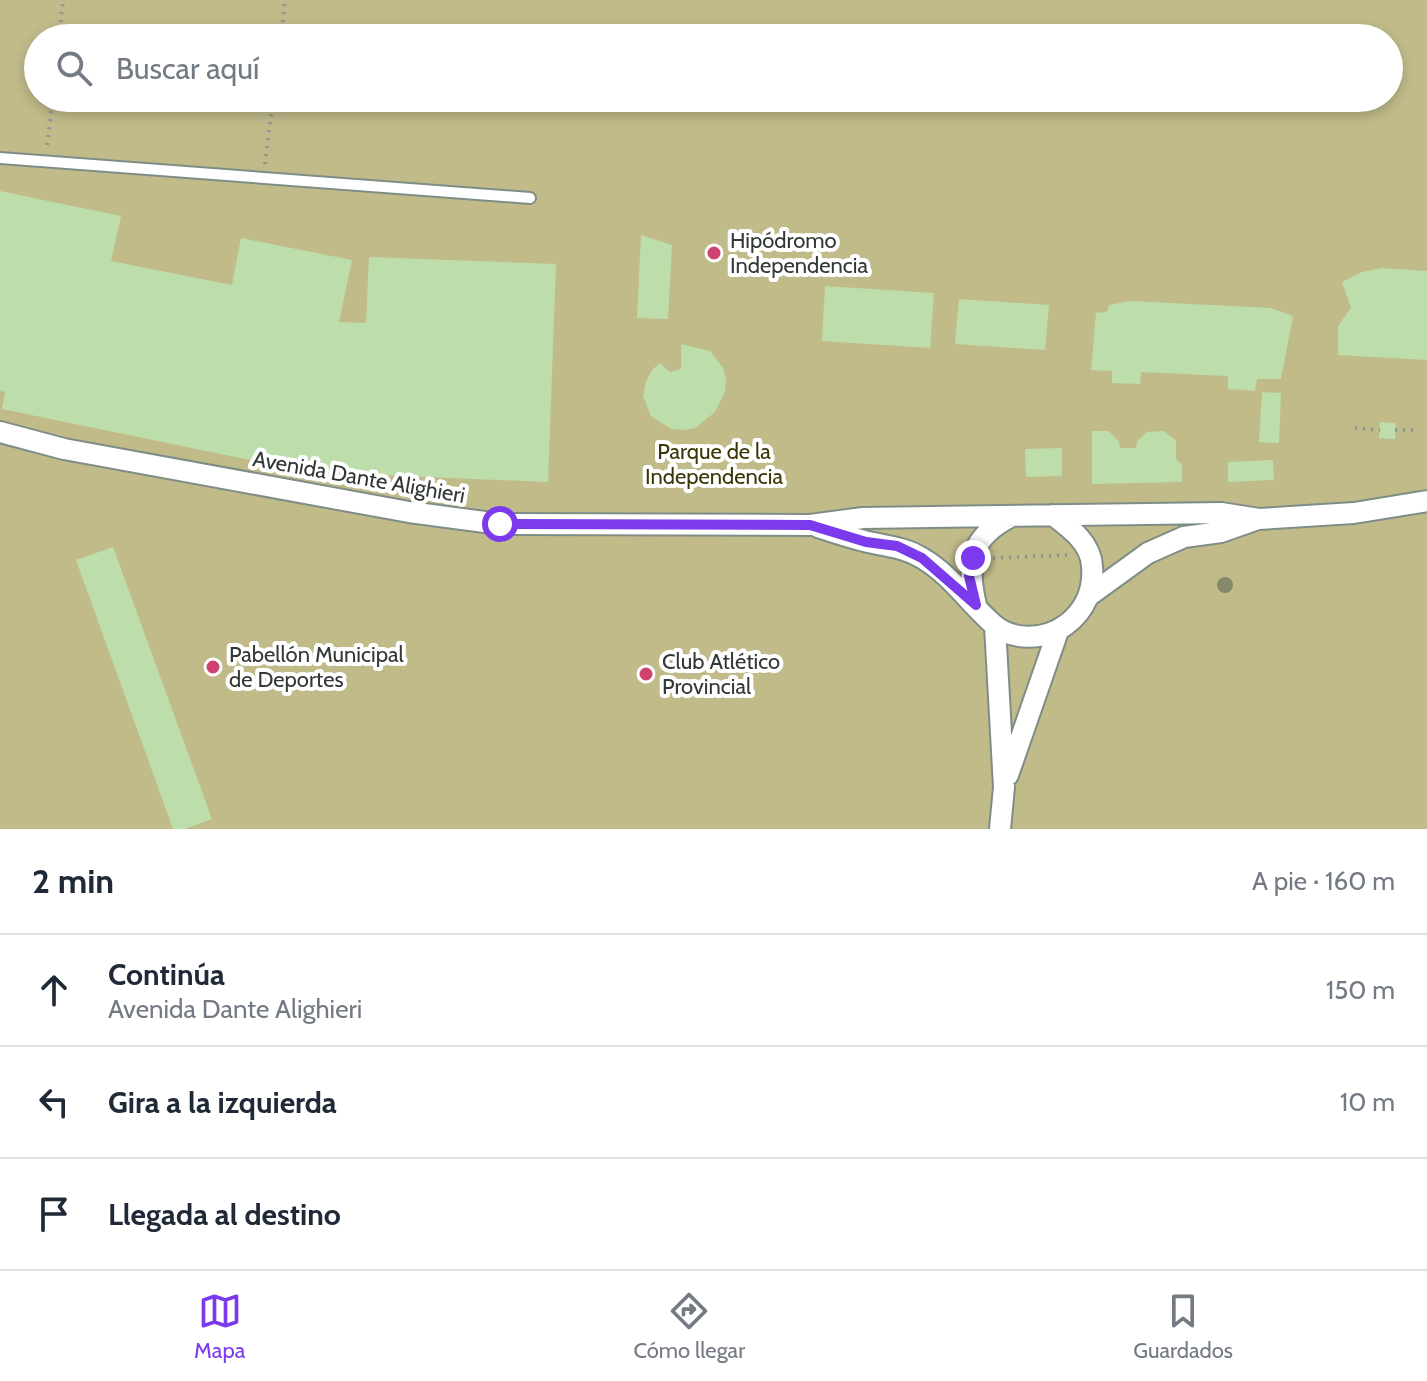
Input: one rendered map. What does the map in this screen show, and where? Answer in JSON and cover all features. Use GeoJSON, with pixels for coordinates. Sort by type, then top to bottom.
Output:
{"type":"FeatureCollection","features":[{"type":"Feature","properties":{"kind":"street","name":"Avenida Dante Alighieri"},"geometry":{"type":"LineString","coordinates":[[0,432],[64,449],[409,512],[500,524],[810,525],[863,518],[1012,516]]}},
{"type":"Feature","properties":{"kind":"street"},"geometry":{"type":"LineString","coordinates":[[1259,519],[1221,532],[1184,537],[1148,553],[1090,595],[1078,616],[1058,631],[1037,637],[1015,635],[995,626],[976,605],[969,576],[976,547],[995,524],[1012,516],[1221,513],[1259,519],[1354,513],[1427,501]]}},
{"type":"Feature","properties":{"kind":"street"},"geometry":{"type":"LineString","coordinates":[[1053,515],[1079,535],[1092,564],[1090,595]]}},
{"type":"Feature","properties":{"kind":"street","name":"Avenida Dante Alighieri"},"geometry":{"type":"LineString","coordinates":[[810,525],[866,542],[897,546],[922,558],[976,605]]}},
{"type":"Feature","properties":{"kind":"street"},"geometry":{"type":"LineString","coordinates":[[995,626],[1004,787],[1000,829]]}},
{"type":"Feature","properties":{"kind":"street"},"geometry":{"type":"LineString","coordinates":[[1004,787],[1058,631]]}},
{"type":"Feature","properties":{"kind":"lane"},"geometry":{"type":"LineString","coordinates":[[0,158],[530,198]]}},
{"type":"Feature","properties":{"kind":"path"},"geometry":{"type":"LineString","coordinates":[[60,24],[63,0]]}},
{"type":"Feature","properties":{"kind":"path"},"geometry":{"type":"LineString","coordinates":[[282,24],[285,0]]}},
{"type":"Feature","properties":{"kind":"path"},"geometry":{"type":"LineString","coordinates":[[44,163],[51,112]]}},
{"type":"Feature","properties":{"kind":"path"},"geometry":{"type":"LineString","coordinates":[[263,178],[271,112]]}},
{"type":"Feature","properties":{"kind":"path"},"geometry":{"type":"LineString","coordinates":[[1355,428],[1380,430]]}},
{"type":"Feature","properties":{"kind":"path"},"geometry":{"type":"LineString","coordinates":[[1395,430],[1419,430]]}},
{"type":"Feature","properties":{"kind":"path"},"geometry":{"type":"LineString","coordinates":[[990,558],[1071,555]]}},
{"type":"Feature","properties":{"kind":"green space","name":"Parque de la Independencia"},"geometry":{"type":"Polygon","coordinates":[[[0,0],[1427,0],[1427,829],[0,829],[0,0]]]}},
{"type":"Feature","properties":{"kind":"building"},"geometry":{"type":"Polygon","coordinates":[[[0,191],[121,216],[111,261],[232,285],[241,238],[352,260],[339,322],[366,323],[369,257],[556,264],[548,482],[308,472],[2,409],[5,392],[0,391],[0,191]]]}},
{"type":"Feature","properties":{"kind":"building"},"geometry":{"type":"Polygon","coordinates":[[[641,235],[672,245],[668,319],[637,318],[641,235]]]}},
{"type":"Feature","properties":{"kind":"building"},"geometry":{"type":"Polygon","coordinates":[[[1381,268],[1427,271],[1427,360],[1338,355],[1338,326],[1351,308],[1342,282],[1362,272],[1381,268]]]}},
{"type":"Feature","properties":{"kind":"building"},"geometry":{"type":"Polygon","coordinates":[[[825,286],[934,293],[930,348],[822,341],[825,286]]]}},
{"type":"Feature","properties":{"kind":"building"},"geometry":{"type":"Polygon","coordinates":[[[959,299],[1049,305],[1045,350],[955,344],[959,299]]]}},
{"type":"Feature","properties":{"kind":"building"},"geometry":{"type":"Polygon","coordinates":[[[1130,301],[1271,308],[1293,316],[1281,379],[1257,379],[1255,391],[1228,389],[1228,376],[1141,372],[1140,384],[1112,383],[1112,371],[1091,370],[1096,313],[1107,312],[1109,305],[1130,301]]]}},
{"type":"Feature","properties":{"kind":"building"},"geometry":{"type":"Polygon","coordinates":[[[681,344],[710,351],[723,368],[726,380],[725,392],[715,412],[695,428],[683,430],[671,429],[651,416],[643,396],[646,381],[660,363],[670,372],[681,369],[681,344]]]}},
{"type":"Feature","properties":{"kind":"building"},"geometry":{"type":"Polygon","coordinates":[[[1262,392],[1281,393],[1279,443],[1259,442],[1262,392]]]}},
{"type":"Feature","properties":{"kind":"building"},"geometry":{"type":"Polygon","coordinates":[[[1380,422],[1396,423],[1395,439],[1379,438],[1380,422]]]}},
{"type":"Feature","properties":{"kind":"building"},"geometry":{"type":"Polygon","coordinates":[[[1092,431],[1109,431],[1119,442],[1120,448],[1136,448],[1137,441],[1147,432],[1164,431],[1176,441],[1176,459],[1182,465],[1182,482],[1092,484],[1092,431]]]}},
{"type":"Feature","properties":{"kind":"building"},"geometry":{"type":"Polygon","coordinates":[[[1062,448],[1062,476],[1026,477],[1025,449],[1062,448]]]}},
{"type":"Feature","properties":{"kind":"building"},"geometry":{"type":"Polygon","coordinates":[[[1273,460],[1274,480],[1228,482],[1228,462],[1273,460]]]}},
{"type":"Feature","properties":{"kind":"building"},"geometry":{"type":"Polygon","coordinates":[[[113,547],[212,819],[185,829],[173,829],[76,560],[113,547]]]}},
{"type":"Feature","properties":{"kind":"place","name":"Hipódromo Independencia"},"geometry":{"type":"Point","coordinates":[714,253]}},
{"type":"Feature","properties":{"kind":"place","name":"Pabellón Municipal de Deportes"},"geometry":{"type":"Point","coordinates":[213,667]}},
{"type":"Feature","properties":{"kind":"place","name":"Club Atlético Provincial"},"geometry":{"type":"Point","coordinates":[646,674]}},
{"type":"Feature","properties":{"kind":"route"},"geometry":{"type":"LineString","coordinates":[[500,524],[810,525],[866,542],[897,546],[922,558],[976,605],[969,576],[973,558]]}}]}
